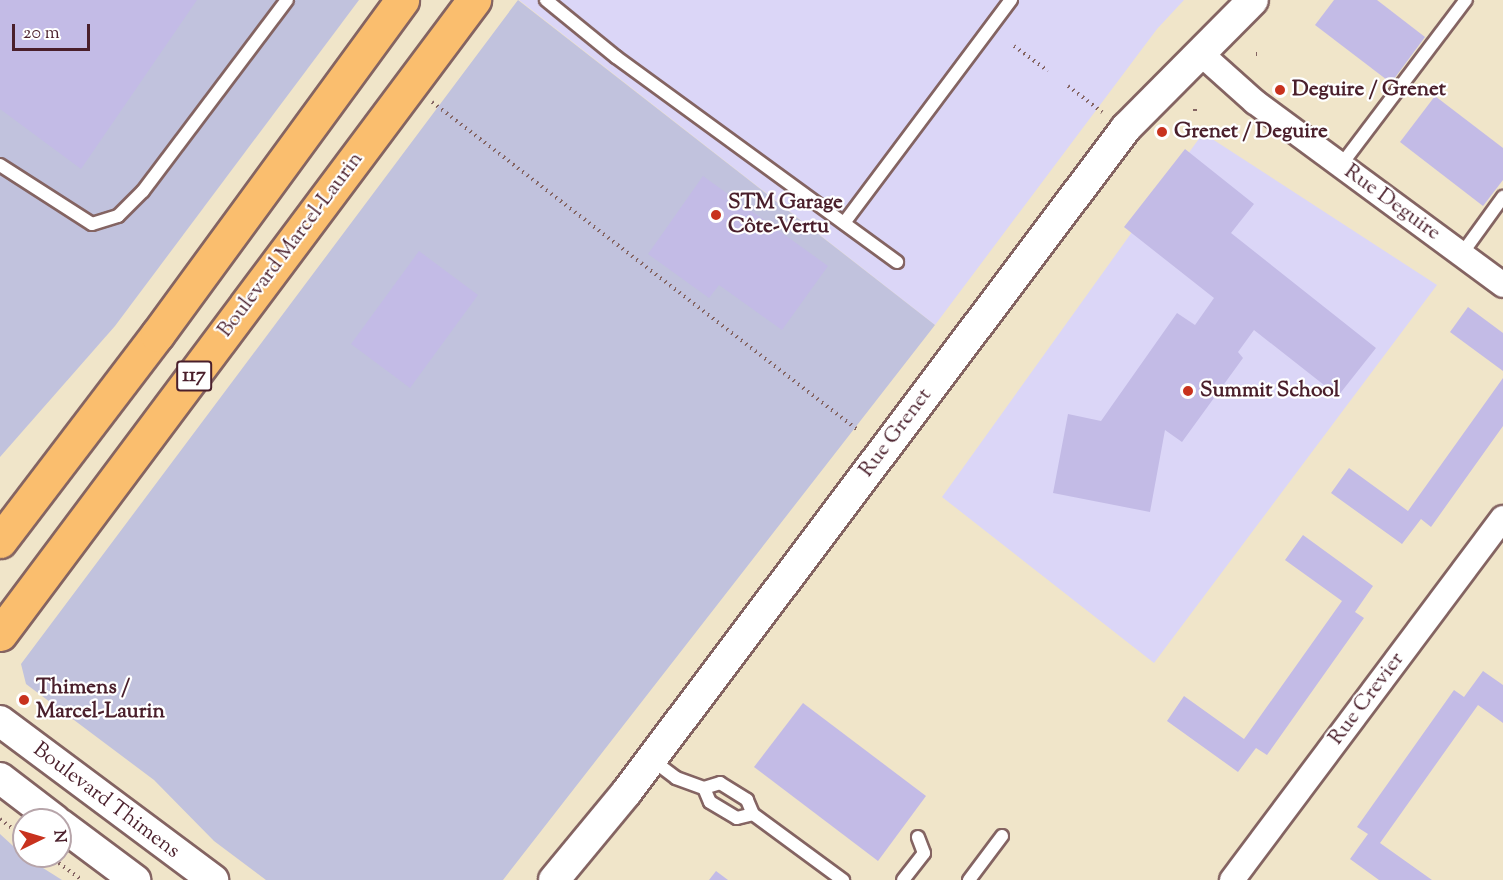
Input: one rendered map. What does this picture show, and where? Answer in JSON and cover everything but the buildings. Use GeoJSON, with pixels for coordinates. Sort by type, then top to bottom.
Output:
{"type":"FeatureCollection","features":[{"type":"Feature","properties":{"kind":"main road","name":"117"},"geometry":{"type":"LineString","coordinates":[[0,541],[157,335],[402,0]]}},
{"type":"Feature","properties":{"kind":"main road","name":"Boulevard Marcel-Laurin"},"geometry":{"type":"LineString","coordinates":[[0,634],[474,0]]}},
{"type":"Feature","properties":{"kind":"main road"},"geometry":{"type":"LineString","coordinates":[[0,524],[39,488]]}},
{"type":"Feature","properties":{"kind":"street","name":"Rue Grenet"},"geometry":{"type":"LineString","coordinates":[[554,880],[651,759],[1113,145],[1199,52],[1253,0]]}},
{"type":"Feature","properties":{"kind":"street","name":"Rue Deguire"},"geometry":{"type":"LineString","coordinates":[[1199,52],[1255,102],[1503,285]]}},
{"type":"Feature","properties":{"kind":"street","name":"Rue Crevier"},"geometry":{"type":"LineString","coordinates":[[1232,880],[1503,518]]}},
{"type":"Feature","properties":{"kind":"street","name":"Boulevard Thimens"},"geometry":{"type":"LineString","coordinates":[[0,721],[213,880]]}},
{"type":"Feature","properties":{"kind":"street"},"geometry":{"type":"LineString","coordinates":[[0,778],[39,808]]}},
{"type":"Feature","properties":{"kind":"street"},"geometry":{"type":"LineString","coordinates":[[72,833],[135,880]]}},
{"type":"Feature","properties":{"kind":"lane"},"geometry":{"type":"LineString","coordinates":[[0,165],[92,224],[118,216],[143,190],[287,0]]}},
{"type":"Feature","properties":{"kind":"lane"},"geometry":{"type":"LineString","coordinates":[[546,0],[616,57],[897,262]]}},
{"type":"Feature","properties":{"kind":"lane"},"geometry":{"type":"LineString","coordinates":[[844,223],[1011,0]]}},
{"type":"Feature","properties":{"kind":"lane"},"geometry":{"type":"LineString","coordinates":[[1341,165],[1467,0]]}},
{"type":"Feature","properties":{"kind":"lane"},"geometry":{"type":"LineString","coordinates":[[1461,255],[1503,197]]}},
{"type":"Feature","properties":{"kind":"lane"},"geometry":{"type":"LineString","coordinates":[[651,759],[676,778],[704,788],[720,783],[747,800],[753,814],[843,880]]}},
{"type":"Feature","properties":{"kind":"lane"},"geometry":{"type":"LineString","coordinates":[[704,788],[710,802],[737,818],[753,814]]}},
{"type":"Feature","properties":{"kind":"lane"},"geometry":{"type":"LineString","coordinates":[[969,880],[1002,836]]}},
{"type":"Feature","properties":{"kind":"lane"},"geometry":{"type":"LineString","coordinates":[[903,880],[924,853],[918,837]]}},
{"type":"Feature","properties":{"kind":"path"},"geometry":{"type":"LineString","coordinates":[[1014,46],[1048,71]]}},
{"type":"Feature","properties":{"kind":"path"},"geometry":{"type":"LineString","coordinates":[[1068,87],[1102,112]]}},
{"type":"Feature","properties":{"kind":"path"},"geometry":{"type":"LineString","coordinates":[[429,99],[860,432]]}},
{"type":"Feature","properties":{"kind":"path"},"geometry":{"type":"LineString","coordinates":[[66,868],[82,880]]}},
{"type":"Feature","properties":{"kind":"shaded area"},"geometry":{"type":"Polygon","coordinates":[[[0,0],[359,0],[115,326],[0,457],[0,0]]]}},
{"type":"Feature","properties":{"kind":"shaded area","name":"STM Garage Côte-Vertu"},"geometry":{"type":"Polygon","coordinates":[[[518,0],[935,325],[503,880],[266,880],[214,841],[154,780],[26,684],[21,664],[518,0]]]}},
{"type":"Feature","properties":{"kind":"shaded area"},"geometry":{"type":"Polygon","coordinates":[[[519,0],[1184,0],[1157,29],[935,325],[519,0]]]}},
{"type":"Feature","properties":{"kind":"shaded area","name":"Summit School"},"geometry":{"type":"Polygon","coordinates":[[[1203,133],[1437,285],[1154,663],[942,497],[1203,133]]]}},
{"type":"Feature","properties":{"kind":"shaded area"},"geometry":{"type":"Polygon","coordinates":[[[0,834],[12,845],[12,868],[43,868],[62,880],[0,880],[0,834]]]}},
{"type":"Feature","properties":{"kind":"place","name":"Deguire / Grenet"},"geometry":{"type":"Point","coordinates":[1280,90]}},
{"type":"Feature","properties":{"kind":"place","name":"Grenet / Deguire"},"geometry":{"type":"Point","coordinates":[1162,132]}},
{"type":"Feature","properties":{"kind":"place","name":"STM Garage Côte-Vertu"},"geometry":{"type":"Point","coordinates":[716,215]}},
{"type":"Feature","properties":{"kind":"place","name":"Summit School"},"geometry":{"type":"Point","coordinates":[1188,391]}},
{"type":"Feature","properties":{"kind":"place","name":"Thimens / Marcel-Laurin"},"geometry":{"type":"Point","coordinates":[24,700]}}]}
